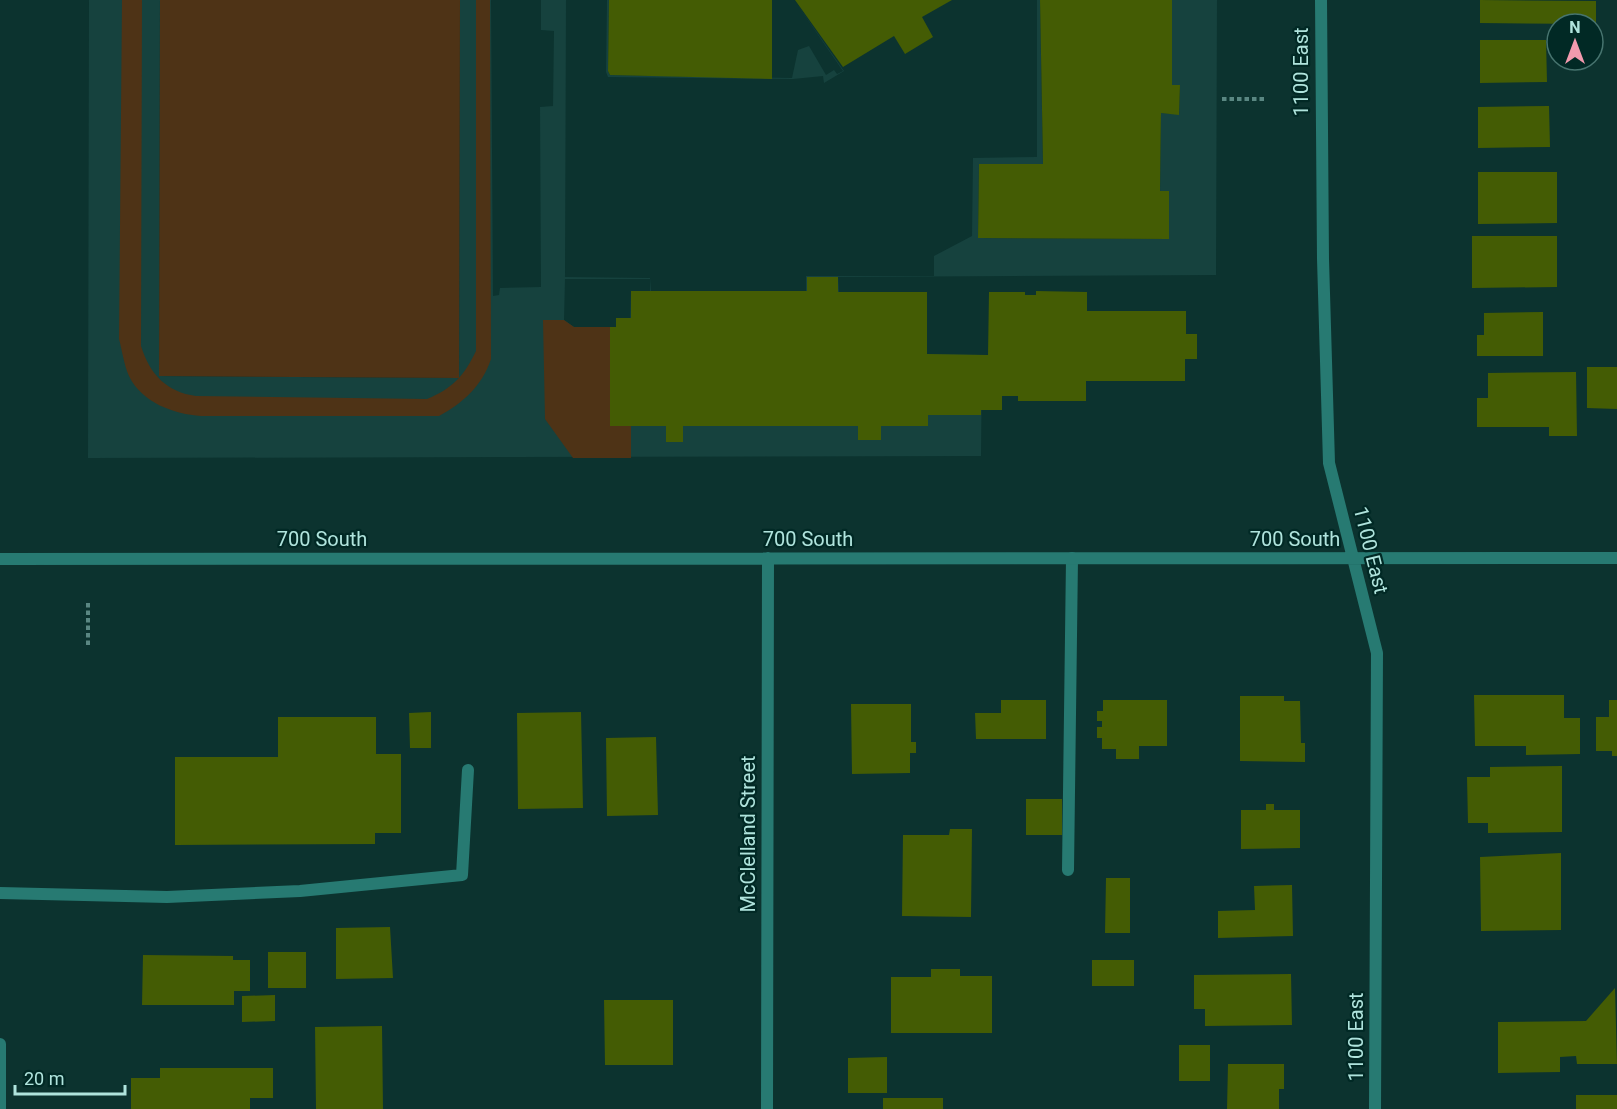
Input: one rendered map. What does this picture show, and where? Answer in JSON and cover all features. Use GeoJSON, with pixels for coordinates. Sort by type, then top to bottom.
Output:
{"type":"FeatureCollection","features":[{"type":"Feature","properties":{"kind":"street","name":"1100 East"},"geometry":{"type":"LineString","coordinates":[[1321,0],[1327,440],[1329,463],[1377,653],[1375,1109]]}},
{"type":"Feature","properties":{"kind":"street","name":"McClelland Street"},"geometry":{"type":"LineString","coordinates":[[767,1109],[768,558]]}},
{"type":"Feature","properties":{"kind":"street"},"geometry":{"type":"LineString","coordinates":[[1068,870],[1072,558]]}},
{"type":"Feature","properties":{"kind":"street","name":"700 South"},"geometry":{"type":"LineString","coordinates":[[0,559],[1617,558]]}},
{"type":"Feature","properties":{"kind":"street"},"geometry":{"type":"LineString","coordinates":[[0,893],[167,897],[300,891],[462,875],[468,770]]}},
{"type":"Feature","properties":{"kind":"street"},"geometry":{"type":"LineString","coordinates":[[0,1044],[0,1109]]}},
{"type":"Feature","properties":{"kind":"path"},"geometry":{"type":"LineString","coordinates":[[1222,99],[1266,99]]}},
{"type":"Feature","properties":{"kind":"path"},"geometry":{"type":"LineString","coordinates":[[88,602],[88,645]]}},
{"type":"Feature","properties":{"kind":"shaded area"},"geometry":{"type":"Polygon","coordinates":[[[89,0],[160,0],[159,376],[459,378],[460,0],[491,0],[493,296],[499,295],[500,288],[541,287],[540,107],[553,106],[554,31],[541,30],[541,0],[566,0],[565,277],[650,278],[651,291],[806,291],[806,276],[934,276],[934,256],[972,236],[973,158],[1037,157],[1037,0],[1040,0],[1043,164],[979,165],[978,238],[1169,239],[1169,191],[1160,191],[1161,113],[1179,114],[1180,85],[1172,85],[1172,0],[1217,0],[1216,275],[838,277],[839,292],[927,292],[927,354],[982,355],[981,456],[88,458],[89,0]],[[565,279],[564,320],[574,327],[630,327],[631,291],[650,291],[650,279],[565,279]]]}},
{"type":"Feature","properties":{"kind":"shaded area"},"geometry":{"type":"Polygon","coordinates":[[[122,0],[142,0],[141,346],[155,374],[176,391],[196,396],[427,399],[451,386],[467,368],[476,351],[476,0],[490,0],[491,359],[471,393],[439,416],[201,416],[170,410],[150,400],[142,393],[127,372],[119,339],[122,0]]]}},
{"type":"Feature","properties":{"kind":"shaded area"},"geometry":{"type":"Polygon","coordinates":[[[160,0],[460,0],[459,378],[159,376],[160,0]]]}},
{"type":"Feature","properties":{"kind":"shaded area"},"geometry":{"type":"Polygon","coordinates":[[[607,0],[609,0],[608,71],[610,75],[792,78],[798,50],[809,46],[826,75],[834,70],[837,74],[843,71],[794,0],[844,71],[824,83],[823,76],[793,79],[608,77],[606,72],[607,0]]]}},
{"type":"Feature","properties":{"kind":"shaded area"},"geometry":{"type":"Polygon","coordinates":[[[543,320],[564,320],[574,327],[610,327],[610,365],[631,365],[631,458],[573,458],[545,419],[543,320]]]}},
{"type":"Feature","properties":{"kind":"building"},"geometry":{"type":"Polygon","coordinates":[[[609,0],[772,0],[772,79],[610,75],[608,71],[609,0]]]}},
{"type":"Feature","properties":{"kind":"building"},"geometry":{"type":"Polygon","coordinates":[[[795,0],[952,0],[922,17],[933,37],[905,54],[894,36],[843,67],[795,0]]]}},
{"type":"Feature","properties":{"kind":"building"},"geometry":{"type":"Polygon","coordinates":[[[1040,0],[1172,0],[1172,85],[1180,85],[1179,115],[1161,113],[1160,191],[1169,191],[1169,239],[978,238],[979,164],[1043,164],[1040,0]]]}},
{"type":"Feature","properties":{"kind":"building"},"geometry":{"type":"Polygon","coordinates":[[[1480,0],[1596,1],[1596,12],[1545,12],[1545,24],[1480,23],[1480,0]]]}},
{"type":"Feature","properties":{"kind":"building"},"geometry":{"type":"Polygon","coordinates":[[[1480,40],[1545,40],[1547,82],[1480,83],[1480,40]]]}},
{"type":"Feature","properties":{"kind":"building"},"geometry":{"type":"Polygon","coordinates":[[[1549,106],[1550,147],[1478,148],[1478,107],[1549,106]]]}},
{"type":"Feature","properties":{"kind":"building"},"geometry":{"type":"Polygon","coordinates":[[[1478,172],[1557,172],[1557,223],[1478,224],[1478,172]]]}},
{"type":"Feature","properties":{"kind":"building"},"geometry":{"type":"Polygon","coordinates":[[[1472,236],[1557,236],[1557,287],[1472,288],[1472,236]]]}},
{"type":"Feature","properties":{"kind":"building"},"geometry":{"type":"Polygon","coordinates":[[[807,277],[838,277],[838,292],[927,292],[927,354],[988,355],[989,292],[1025,292],[1025,295],[1036,295],[1036,291],[1087,292],[1087,311],[1186,311],[1186,334],[1197,334],[1197,359],[1185,359],[1185,381],[1086,381],[1086,401],[1018,401],[1018,396],[1002,396],[1002,410],[981,410],[981,415],[928,415],[928,426],[881,426],[881,440],[858,440],[858,426],[683,426],[683,442],[666,442],[666,426],[610,426],[610,327],[616,327],[616,318],[631,318],[631,291],[807,291],[807,277]]]}},
{"type":"Feature","properties":{"kind":"building"},"geometry":{"type":"Polygon","coordinates":[[[1543,312],[1543,356],[1477,356],[1477,335],[1484,335],[1484,313],[1543,312]]]}},
{"type":"Feature","properties":{"kind":"building"},"geometry":{"type":"Polygon","coordinates":[[[1587,367],[1617,367],[1617,409],[1587,408],[1587,367]]]}},
{"type":"Feature","properties":{"kind":"building"},"geometry":{"type":"Polygon","coordinates":[[[1576,372],[1577,436],[1549,436],[1549,427],[1477,427],[1477,398],[1488,398],[1488,373],[1576,372]]]}},
{"type":"Feature","properties":{"kind":"building"},"geometry":{"type":"Polygon","coordinates":[[[1474,695],[1564,695],[1564,718],[1580,718],[1580,754],[1526,755],[1526,746],[1475,746],[1474,695]]]}},
{"type":"Feature","properties":{"kind":"building"},"geometry":{"type":"Polygon","coordinates":[[[1240,696],[1284,696],[1284,701],[1300,701],[1301,743],[1305,743],[1305,762],[1240,761],[1240,696]]]}},
{"type":"Feature","properties":{"kind":"building"},"geometry":{"type":"Polygon","coordinates":[[[1001,700],[1046,700],[1046,739],[976,739],[975,713],[1001,713],[1001,700]]]}},
{"type":"Feature","properties":{"kind":"building"},"geometry":{"type":"Polygon","coordinates":[[[1103,700],[1167,700],[1167,746],[1139,746],[1139,759],[1116,759],[1116,749],[1102,749],[1102,738],[1097,738],[1097,727],[1102,727],[1102,721],[1097,721],[1097,711],[1103,711],[1103,700]]]}},
{"type":"Feature","properties":{"kind":"building"},"geometry":{"type":"Polygon","coordinates":[[[1609,700],[1617,700],[1617,756],[1612,756],[1612,751],[1596,751],[1596,717],[1609,717],[1609,700]]]}},
{"type":"Feature","properties":{"kind":"building"},"geometry":{"type":"Polygon","coordinates":[[[851,704],[911,704],[911,742],[916,742],[916,753],[910,753],[910,773],[852,774],[851,704]]]}},
{"type":"Feature","properties":{"kind":"building"},"geometry":{"type":"Polygon","coordinates":[[[431,712],[431,748],[410,748],[409,713],[431,712]]]}},
{"type":"Feature","properties":{"kind":"building"},"geometry":{"type":"Polygon","coordinates":[[[581,712],[583,808],[518,809],[517,713],[581,712]]]}},
{"type":"Feature","properties":{"kind":"building"},"geometry":{"type":"Polygon","coordinates":[[[278,717],[376,717],[376,754],[401,754],[401,833],[375,833],[375,844],[175,845],[175,757],[278,757],[278,717]]]}},
{"type":"Feature","properties":{"kind":"building"},"geometry":{"type":"Polygon","coordinates":[[[656,737],[658,815],[607,816],[606,738],[656,737]]]}},
{"type":"Feature","properties":{"kind":"building"},"geometry":{"type":"Polygon","coordinates":[[[1562,766],[1562,832],[1488,833],[1488,823],[1468,823],[1467,777],[1490,777],[1490,767],[1562,766]]]}},
{"type":"Feature","properties":{"kind":"building"},"geometry":{"type":"Polygon","coordinates":[[[1026,799],[1062,799],[1062,835],[1026,835],[1026,799]]]}},
{"type":"Feature","properties":{"kind":"building"},"geometry":{"type":"Polygon","coordinates":[[[1266,804],[1274,804],[1274,810],[1300,810],[1300,848],[1241,849],[1241,810],[1266,810],[1266,804]]]}},
{"type":"Feature","properties":{"kind":"building"},"geometry":{"type":"Polygon","coordinates":[[[950,829],[972,829],[971,917],[902,916],[903,835],[949,835],[950,829]]]}},
{"type":"Feature","properties":{"kind":"building"},"geometry":{"type":"Polygon","coordinates":[[[1561,853],[1561,930],[1481,931],[1480,857],[1561,853]]]}},
{"type":"Feature","properties":{"kind":"building"},"geometry":{"type":"Polygon","coordinates":[[[1106,878],[1130,878],[1130,933],[1105,933],[1106,878]]]}},
{"type":"Feature","properties":{"kind":"building"},"geometry":{"type":"Polygon","coordinates":[[[1292,885],[1293,936],[1218,938],[1218,911],[1255,910],[1254,886],[1292,885]]]}},
{"type":"Feature","properties":{"kind":"building"},"geometry":{"type":"Polygon","coordinates":[[[390,927],[393,978],[336,979],[336,928],[390,927]]]}},
{"type":"Feature","properties":{"kind":"building"},"geometry":{"type":"Polygon","coordinates":[[[268,952],[306,952],[306,988],[268,988],[268,952]]]}},
{"type":"Feature","properties":{"kind":"building"},"geometry":{"type":"Polygon","coordinates":[[[143,955],[233,956],[233,960],[250,960],[250,991],[234,991],[234,1005],[142,1005],[143,955]]]}},
{"type":"Feature","properties":{"kind":"building"},"geometry":{"type":"Polygon","coordinates":[[[1092,960],[1134,960],[1134,986],[1092,986],[1092,960]]]}},
{"type":"Feature","properties":{"kind":"building"},"geometry":{"type":"Polygon","coordinates":[[[931,969],[960,969],[960,976],[992,976],[992,1033],[891,1033],[891,977],[931,977],[931,969]]]}},
{"type":"Feature","properties":{"kind":"building"},"geometry":{"type":"Polygon","coordinates":[[[1291,974],[1292,1025],[1205,1026],[1205,1009],[1194,1009],[1194,975],[1291,974]]]}},
{"type":"Feature","properties":{"kind":"building"},"geometry":{"type":"Polygon","coordinates":[[[1615,988],[1617,1064],[1577,1064],[1576,1056],[1560,1057],[1560,1072],[1498,1073],[1498,1022],[1586,1021],[1615,988]]]}},
{"type":"Feature","properties":{"kind":"building"},"geometry":{"type":"Polygon","coordinates":[[[275,995],[275,1021],[242,1022],[242,996],[275,995]]]}},
{"type":"Feature","properties":{"kind":"building"},"geometry":{"type":"Polygon","coordinates":[[[604,1000],[673,1000],[673,1065],[605,1065],[604,1000]]]}},
{"type":"Feature","properties":{"kind":"building"},"geometry":{"type":"Polygon","coordinates":[[[382,1026],[383,1109],[316,1109],[315,1027],[382,1026]]]}},
{"type":"Feature","properties":{"kind":"building"},"geometry":{"type":"Polygon","coordinates":[[[1179,1045],[1210,1045],[1210,1081],[1179,1081],[1179,1045]]]}},
{"type":"Feature","properties":{"kind":"building"},"geometry":{"type":"Polygon","coordinates":[[[887,1057],[887,1093],[848,1093],[848,1058],[887,1057]]]}},
{"type":"Feature","properties":{"kind":"building"},"geometry":{"type":"Polygon","coordinates":[[[1228,1064],[1284,1064],[1284,1089],[1279,1089],[1279,1109],[1227,1109],[1228,1064]]]}},
{"type":"Feature","properties":{"kind":"building"},"geometry":{"type":"Polygon","coordinates":[[[160,1068],[273,1068],[273,1098],[250,1098],[250,1109],[131,1109],[131,1078],[160,1078],[160,1068]]]}},
{"type":"Feature","properties":{"kind":"building"},"geometry":{"type":"Polygon","coordinates":[[[1576,1095],[1617,1095],[1617,1109],[1576,1109],[1576,1095]]]}},
{"type":"Feature","properties":{"kind":"building"},"geometry":{"type":"Polygon","coordinates":[[[883,1098],[943,1098],[943,1109],[883,1109],[883,1098]]]}}]}
